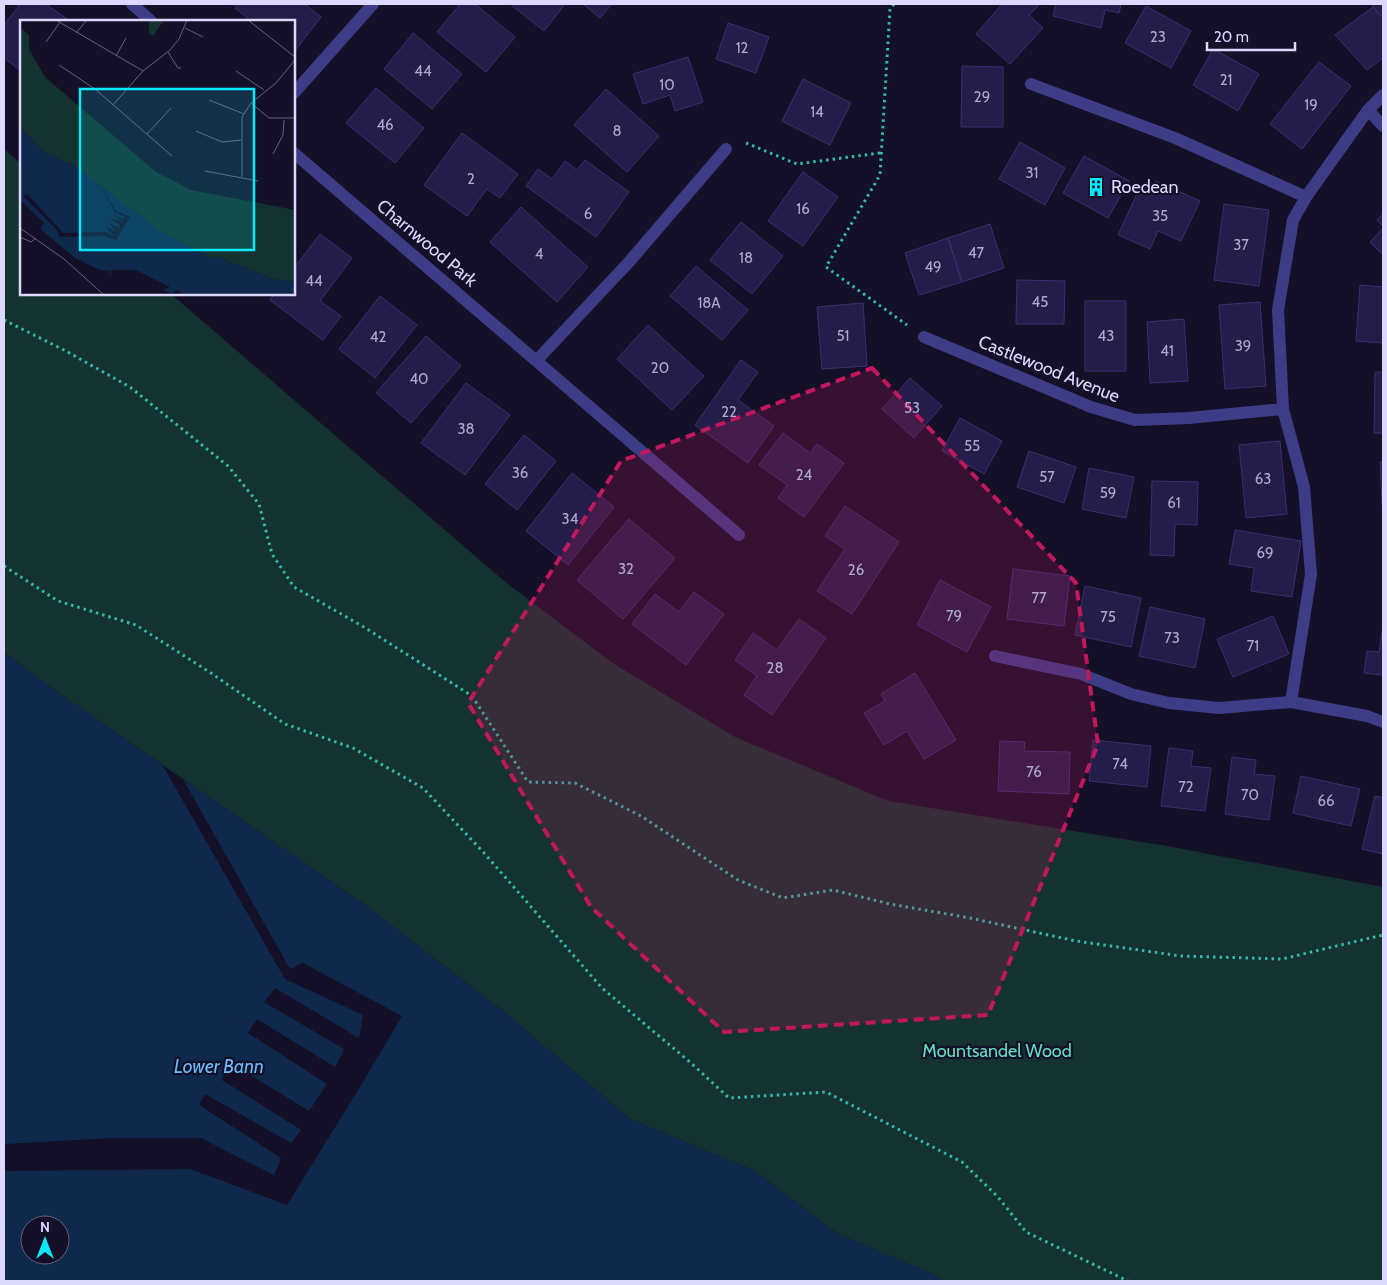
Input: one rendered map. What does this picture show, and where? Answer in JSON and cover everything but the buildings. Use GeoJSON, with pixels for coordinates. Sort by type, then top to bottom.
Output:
{"type":"FeatureCollection","features":[{"type":"Feature","properties":{"kind":"street"},"geometry":{"type":"LineString","coordinates":[[132,4],[150,20]]}},
{"type":"Feature","properties":{"kind":"street"},"geometry":{"type":"LineString","coordinates":[[295,92],[373,4]]}},
{"type":"Feature","properties":{"kind":"street"},"geometry":{"type":"LineString","coordinates":[[1031,84],[1175,138],[1306,198]]}},
{"type":"Feature","properties":{"kind":"street"},"geometry":{"type":"LineString","coordinates":[[1291,702],[1311,574],[1304,487],[1283,409],[1278,310],[1292,220],[1368,110],[1383,95]]}},
{"type":"Feature","properties":{"kind":"street"},"geometry":{"type":"LineString","coordinates":[[1368,110],[1383,126]]}},
{"type":"Feature","properties":{"kind":"street"},"geometry":{"type":"LineString","coordinates":[[537,360],[629,262],[726,149]]}},
{"type":"Feature","properties":{"kind":"street","name":"Charnwood Park"},"geometry":{"type":"LineString","coordinates":[[295,154],[739,535]]}},
{"type":"Feature","properties":{"kind":"street","name":"Castlewood Avenue"},"geometry":{"type":"LineString","coordinates":[[924,337],[1091,408],[1135,420],[1189,418],[1283,409]]}},
{"type":"Feature","properties":{"kind":"street"},"geometry":{"type":"LineString","coordinates":[[994,656],[1081,674],[1131,694],[1169,703],[1219,708],[1291,702],[1366,716],[1383,722]]}},
{"type":"Feature","properties":{"kind":"path"},"geometry":{"type":"LineString","coordinates":[[894,4],[890,9],[880,175],[826,267],[924,337]]}},
{"type":"Feature","properties":{"kind":"path"},"geometry":{"type":"LineString","coordinates":[[726,149],[746,142],[797,164],[880,153]]}},
{"type":"Feature","properties":{"kind":"path"},"geometry":{"type":"LineString","coordinates":[[4,320],[64,350],[130,388],[228,466],[259,504],[272,554],[294,587],[364,627],[472,696],[528,782],[575,783],[641,816],[738,880],[782,898],[833,890],[890,904],[970,918],[1076,942],[1181,956],[1282,958],[1383,936]]}},
{"type":"Feature","properties":{"kind":"path"},"geometry":{"type":"LineString","coordinates":[[4,566],[58,601],[136,625],[285,724],[353,748],[423,788],[484,853],[602,988],[691,1063],[729,1098],[826,1092],[962,1162],[998,1197],[1026,1232],[1128,1281]]}},
{"type":"Feature","properties":{"kind":"highlighted area"},"geometry":{"type":"Polygon","coordinates":[[[872,368],[1076,583],[1098,744],[988,1015],[724,1032],[591,907],[468,703],[621,461],[872,368]]]}},
{"type":"Feature","properties":{"kind":"green space","name":"Mountsandel Wood"},"geometry":{"type":"Polygon","coordinates":[[[4,149],[20,163],[20,295],[172,295],[504,581],[611,662],[735,737],[888,801],[1167,846],[1383,887],[1383,1281],[944,1281],[935,1275],[838,1234],[755,1171],[630,1119],[502,1010],[365,905],[53,689],[4,652],[4,149]]]}},
{"type":"Feature","properties":{"kind":"water","name":"Lower Bann"},"geometry":{"type":"Polygon","coordinates":[[[4,652],[53,689],[365,905],[502,1010],[630,1119],[755,1171],[838,1234],[935,1275],[944,1281],[4,1281],[4,652]]]}},
{"type":"Feature","properties":{"kind":"pier"},"geometry":{"type":"Polygon","coordinates":[[[163,766],[183,779],[290,969],[303,963],[402,1016],[287,1205],[190,1169],[4,1171],[4,1144],[113,1138],[201,1138],[274,1175],[281,1158],[199,1105],[205,1094],[291,1143],[301,1130],[222,1080],[229,1062],[309,1111],[327,1084],[248,1033],[257,1019],[335,1067],[344,1049],[264,1002],[275,988],[359,1038],[363,1015],[285,979],[163,766]]]}},
{"type":"Feature","properties":{"kind":"place","name":"Roedean"},"geometry":{"type":"Point","coordinates":[1096,187]}}]}
